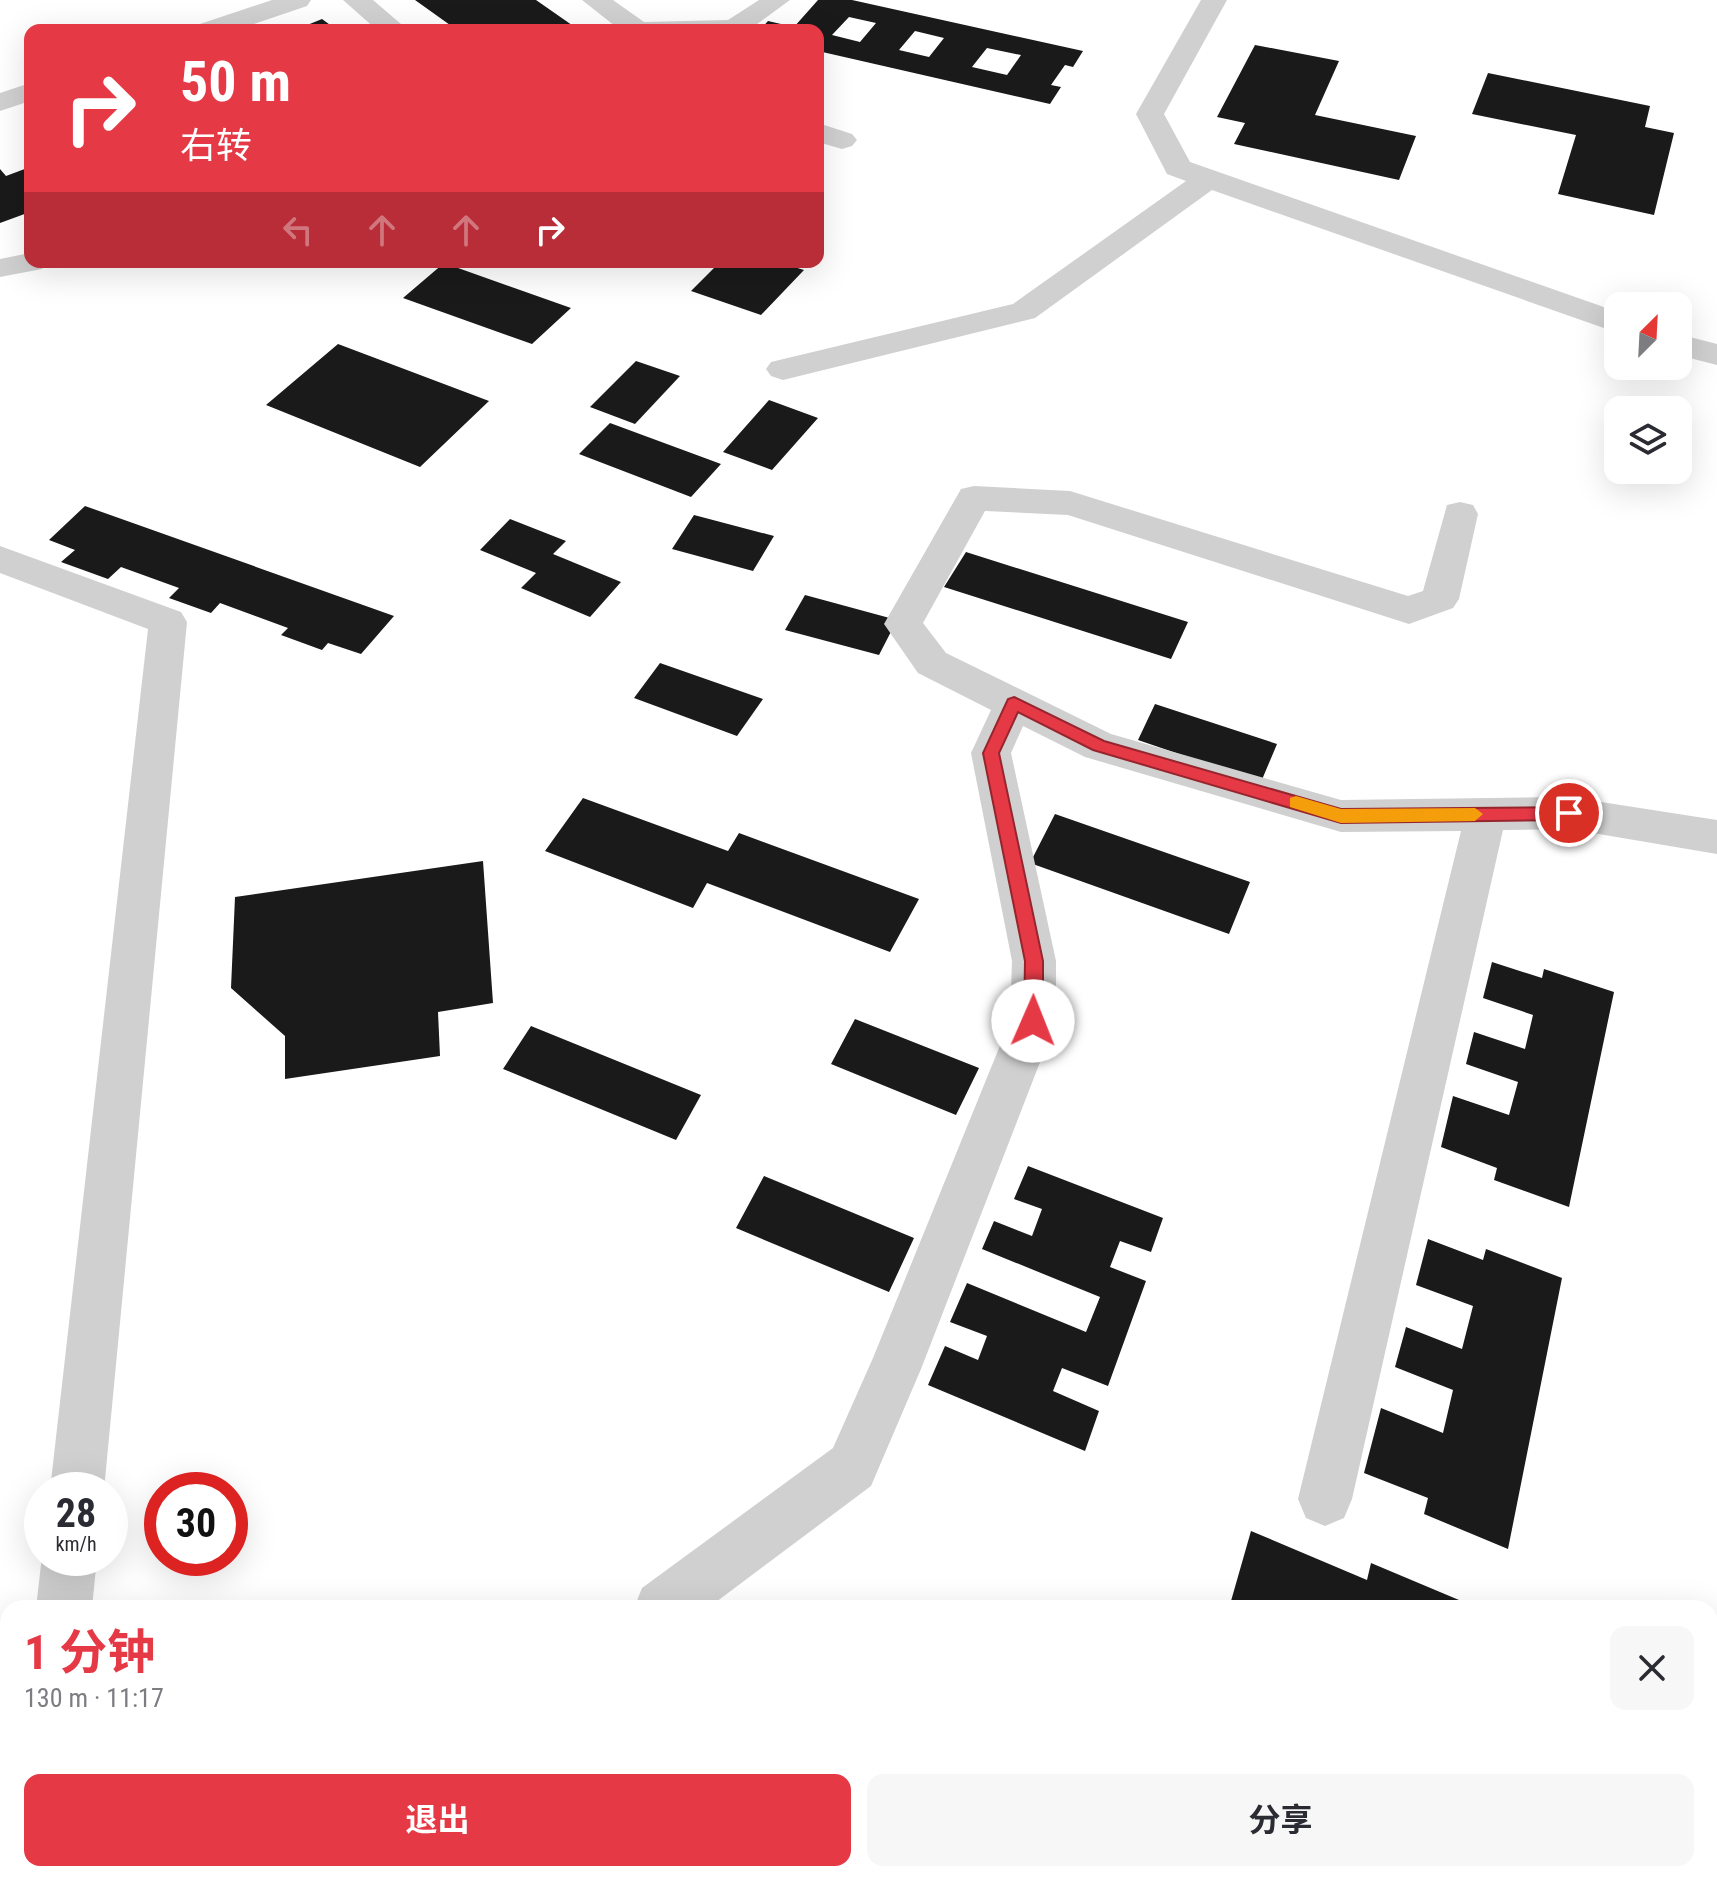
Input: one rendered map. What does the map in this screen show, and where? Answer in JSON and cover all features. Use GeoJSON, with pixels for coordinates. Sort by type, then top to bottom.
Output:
{"type":"FeatureCollection","features":[{"type":"Feature","properties":{"kind":"street"},"geometry":{"type":"LineString","coordinates":[[228,24],[298,0]]}},
{"type":"Feature","properties":{"kind":"street"},"geometry":{"type":"LineString","coordinates":[[356,0],[386,24]]}},
{"type":"Feature","properties":{"kind":"street"},"geometry":{"type":"LineString","coordinates":[[595,0],[628,24]]}},
{"type":"Feature","properties":{"kind":"street"},"geometry":{"type":"LineString","coordinates":[[740,24],[777,0]]}},
{"type":"Feature","properties":{"kind":"street"},"geometry":{"type":"LineString","coordinates":[[1214,0],[1150,114],[1178,168],[1604,318]]}},
{"type":"Feature","properties":{"kind":"street"},"geometry":{"type":"LineString","coordinates":[[0,102],[24,94]]}},
{"type":"Feature","properties":{"kind":"street"},"geometry":{"type":"LineString","coordinates":[[783,369],[1024,311],[1207,180]]}},
{"type":"Feature","properties":{"kind":"street"},"geometry":{"type":"LineString","coordinates":[[0,268],[24,263]]}},
{"type":"Feature","properties":{"kind":"street"},"geometry":{"type":"LineString","coordinates":[[1692,348],[1717,355]]}},
{"type":"Feature","properties":{"kind":"street"},"geometry":{"type":"LineString","coordinates":[[1460,514],[1440,599],[1409,610],[1070,503],[974,498],[903,624],[932,663],[1099,746],[1341,816],[1569,813],[1717,837]]}},
{"type":"Feature","properties":{"kind":"street"},"geometry":{"type":"LineString","coordinates":[[0,559],[168,622],[79,1472]]}},
{"type":"Feature","properties":{"kind":"street"},"geometry":{"type":"LineString","coordinates":[[673,1600],[852,1467],[895,1369],[1033,1021],[1034,961],[991,753],[1014,703]]}},
{"type":"Feature","properties":{"kind":"street"},"geometry":{"type":"LineString","coordinates":[[1325,1499],[1486,814]]}},
{"type":"Feature","properties":{"kind":"street"},"geometry":{"type":"LineString","coordinates":[[65,1600],[67,1576]]}},
{"type":"Feature","properties":{"kind":"building"},"geometry":{"type":"Polygon","coordinates":[[[415,0],[536,0],[570,24],[449,24],[415,0]]]}},
{"type":"Feature","properties":{"kind":"building"},"geometry":{"type":"Polygon","coordinates":[[[818,0],[852,0],[1083,51],[1073,67],[1065,65],[1051,85],[1061,87],[1050,104],[824,52],[824,24],[797,24],[818,0]],[[849,17],[832,35],[860,42],[876,23],[849,17]],[[915,31],[899,50],[929,57],[944,38],[915,31]],[[987,48],[972,67],[1007,75],[1021,55],[987,48]]]}},
{"type":"Feature","properties":{"kind":"building"},"geometry":{"type":"Polygon","coordinates":[[[322,19],[329,24],[310,24],[322,19]]]}},
{"type":"Feature","properties":{"kind":"building"},"geometry":{"type":"Polygon","coordinates":[[[1255,45],[1339,61],[1315,115],[1416,136],[1399,180],[1234,144],[1245,123],[1217,117],[1255,45]]]}},
{"type":"Feature","properties":{"kind":"building"},"geometry":{"type":"Polygon","coordinates":[[[1488,73],[1650,106],[1645,127],[1674,133],[1654,215],[1558,194],[1576,135],[1472,114],[1488,73]]]}},
{"type":"Feature","properties":{"kind":"building"},"geometry":{"type":"Polygon","coordinates":[[[0,169],[6,176],[24,169],[24,214],[0,223],[0,169]]]}},
{"type":"Feature","properties":{"kind":"building"},"geometry":{"type":"Polygon","coordinates":[[[438,268],[458,268],[571,308],[532,344],[403,298],[438,268]]]}},
{"type":"Feature","properties":{"kind":"building"},"geometry":{"type":"Polygon","coordinates":[[[714,268],[804,270],[761,315],[691,291],[714,268]]]}},
{"type":"Feature","properties":{"kind":"building"},"geometry":{"type":"Polygon","coordinates":[[[338,344],[489,401],[420,467],[266,405],[338,344]]]}},
{"type":"Feature","properties":{"kind":"building"},"geometry":{"type":"Polygon","coordinates":[[[636,361],[680,376],[635,424],[590,407],[636,361]]]}},
{"type":"Feature","properties":{"kind":"building"},"geometry":{"type":"Polygon","coordinates":[[[769,400],[818,418],[772,470],[723,452],[769,400]]]}},
{"type":"Feature","properties":{"kind":"building"},"geometry":{"type":"Polygon","coordinates":[[[610,423],[721,464],[691,497],[579,454],[610,423]]]}},
{"type":"Feature","properties":{"kind":"building"},"geometry":{"type":"Polygon","coordinates":[[[85,506],[394,616],[361,654],[328,643],[322,650],[281,635],[288,628],[220,603],[211,613],[169,598],[179,588],[121,567],[108,579],[61,562],[75,550],[49,540],[85,506]]]}},
{"type":"Feature","properties":{"kind":"building"},"geometry":{"type":"Polygon","coordinates":[[[694,515],[774,536],[753,571],[672,549],[694,515]]]}},
{"type":"Feature","properties":{"kind":"building"},"geometry":{"type":"Polygon","coordinates":[[[510,519],[566,541],[553,554],[621,582],[590,617],[521,588],[536,573],[480,550],[510,519]]]}},
{"type":"Feature","properties":{"kind":"building"},"geometry":{"type":"Polygon","coordinates":[[[966,552],[1188,622],[1171,659],[944,587],[966,552]]]}},
{"type":"Feature","properties":{"kind":"building"},"geometry":{"type":"Polygon","coordinates":[[[805,595],[897,620],[879,655],[785,630],[805,595]]]}},
{"type":"Feature","properties":{"kind":"building"},"geometry":{"type":"Polygon","coordinates":[[[660,663],[763,699],[737,736],[634,698],[660,663]]]}},
{"type":"Feature","properties":{"kind":"building"},"geometry":{"type":"Polygon","coordinates":[[[1155,704],[1277,744],[1261,782],[1138,740],[1155,704]]]}},
{"type":"Feature","properties":{"kind":"building"},"geometry":{"type":"Polygon","coordinates":[[[583,798],[728,851],[739,833],[919,899],[890,952],[707,883],[693,908],[545,851],[583,798]]]}},
{"type":"Feature","properties":{"kind":"building"},"geometry":{"type":"Polygon","coordinates":[[[1055,814],[1250,882],[1229,934],[1030,863],[1055,814]]]}},
{"type":"Feature","properties":{"kind":"building"},"geometry":{"type":"Polygon","coordinates":[[[483,861],[493,1003],[438,1012],[440,1056],[285,1079],[285,1036],[231,988],[235,897],[483,861]]]}},
{"type":"Feature","properties":{"kind":"building"},"geometry":{"type":"Polygon","coordinates":[[[1492,962],[1542,978],[1544,969],[1614,992],[1569,1207],[1494,1180],[1497,1168],[1441,1147],[1453,1096],[1509,1115],[1518,1082],[1466,1064],[1474,1032],[1525,1049],[1533,1015],[1483,998],[1492,962]]]}},
{"type":"Feature","properties":{"kind":"building"},"geometry":{"type":"Polygon","coordinates":[[[855,1019],[979,1068],[956,1115],[831,1064],[855,1019]]]}},
{"type":"Feature","properties":{"kind":"building"},"geometry":{"type":"Polygon","coordinates":[[[531,1026],[701,1095],[676,1140],[503,1069],[531,1026]]]}},
{"type":"Feature","properties":{"kind":"building"},"geometry":{"type":"Polygon","coordinates":[[[1028,1166],[1163,1218],[1151,1252],[1120,1241],[1110,1267],[1146,1281],[1108,1386],[1062,1368],[1053,1391],[1099,1411],[1085,1451],[928,1385],[945,1346],[978,1360],[987,1336],[950,1322],[967,1283],[1086,1332],[1100,1297],[982,1249],[994,1221],[1032,1236],[1042,1209],[1014,1199],[1028,1166]]]}},
{"type":"Feature","properties":{"kind":"building"},"geometry":{"type":"Polygon","coordinates":[[[764,1176],[914,1238],[889,1292],[736,1228],[764,1176]]]}},
{"type":"Feature","properties":{"kind":"building"},"geometry":{"type":"Polygon","coordinates":[[[1428,1239],[1483,1260],[1486,1249],[1562,1278],[1508,1549],[1424,1514],[1428,1498],[1364,1473],[1381,1408],[1443,1433],[1453,1390],[1395,1367],[1406,1327],[1462,1349],[1473,1306],[1416,1285],[1428,1239]]]}},
{"type":"Feature","properties":{"kind":"building"},"geometry":{"type":"Polygon","coordinates":[[[1251,1531],[1367,1580],[1371,1563],[1459,1600],[1231,1600],[1251,1531]]]}},
{"type":"Feature","properties":{"kind":"slow traffic"},"geometry":{"type":"LineString","coordinates":[[1296,803],[1341,816],[1475,814]]}},
{"type":"Feature","properties":{"kind":"route"},"geometry":{"type":"LineString","coordinates":[[1033,1021],[1034,961],[991,753],[1014,703],[1099,746],[1341,816],[1569,813]]}}]}
